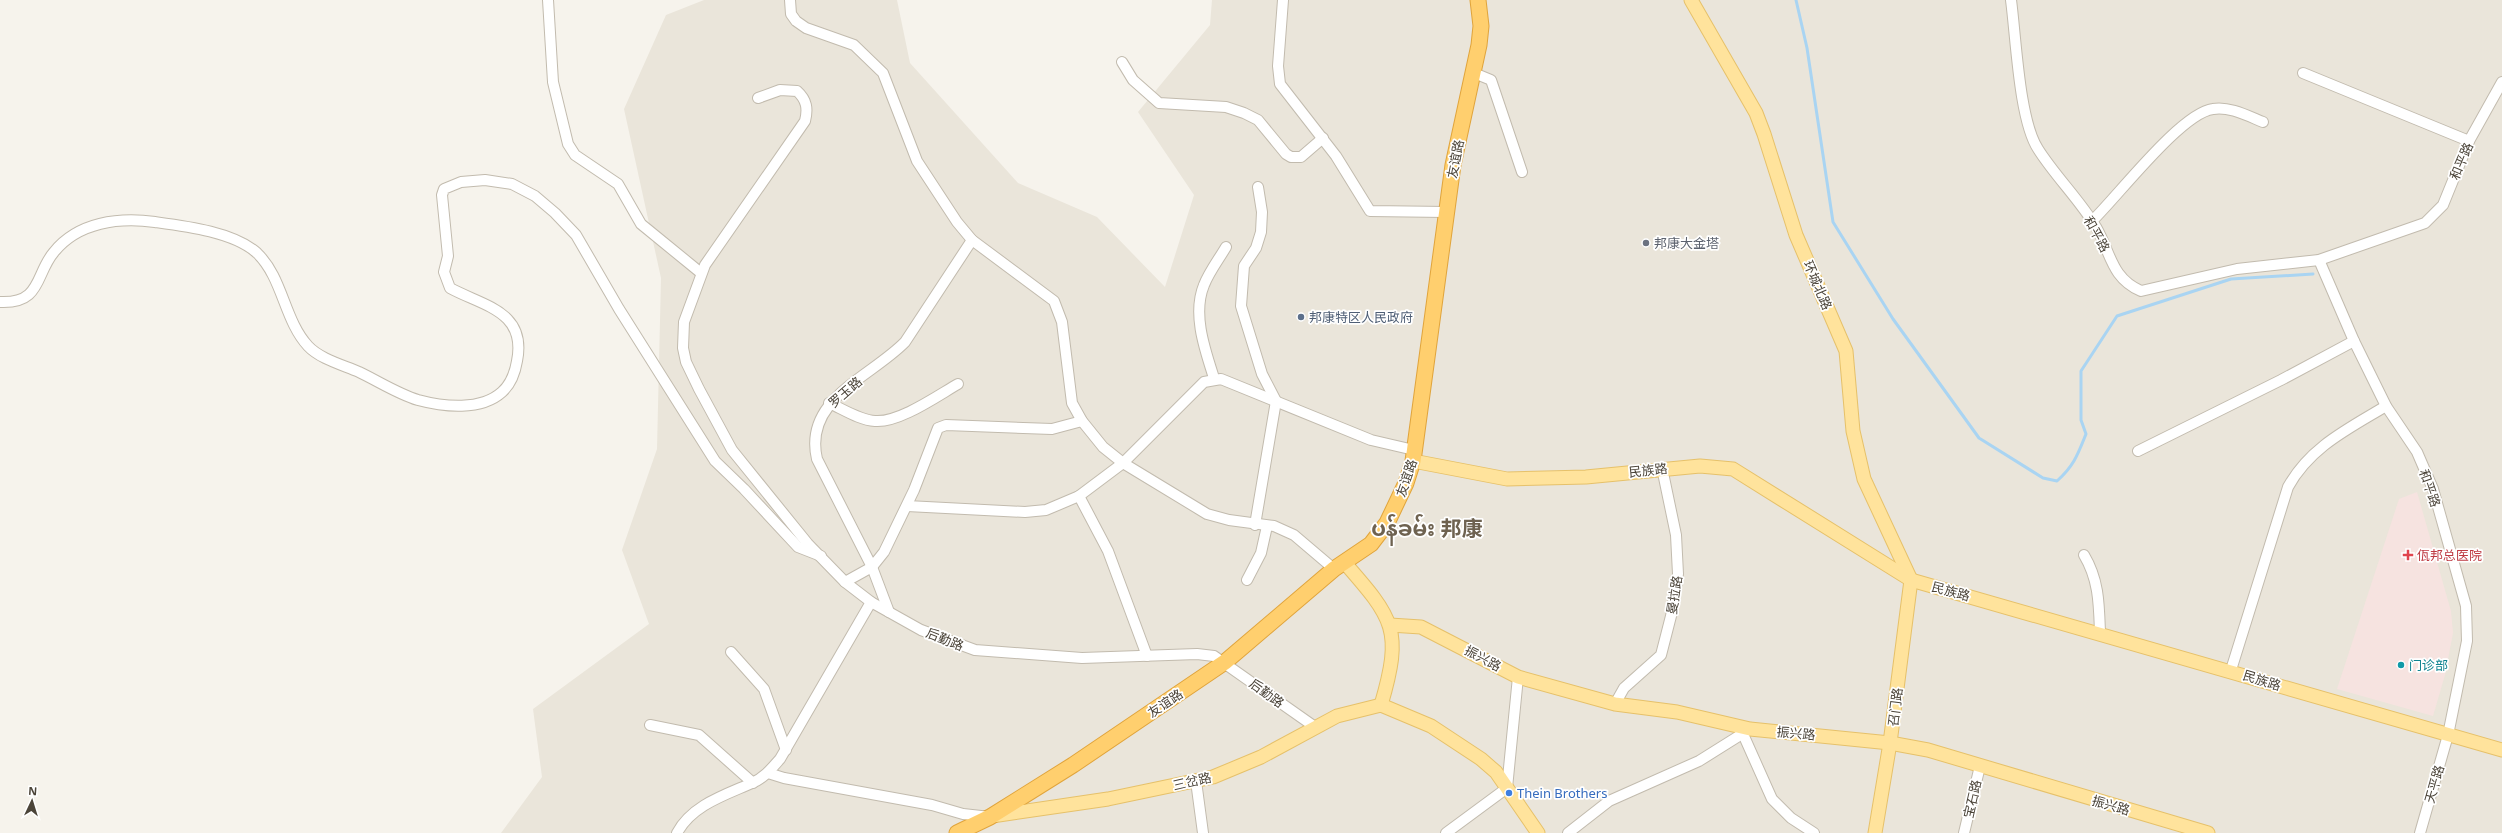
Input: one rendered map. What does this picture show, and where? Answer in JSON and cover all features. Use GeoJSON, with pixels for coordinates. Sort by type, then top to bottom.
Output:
{"type":"FeatureCollection","features":[{"type":"Feature","properties":{"kind":"highway","name":"友谊路"},"geometry":{"type":"LineString","coordinates":[[957,833],[990,817],[1072,765],[1225,662],[1339,566],[1371,544],[1387,523],[1406,483],[1414,456],[1420,396],[1453,165],[1474,73],[1481,26],[1478,0]]}},
{"type":"Feature","properties":{"kind":"main road","name":"环城北路"},"geometry":{"type":"LineString","coordinates":[[1691,0],[1756,113],[1764,134],[1796,235],[1846,351],[1853,431],[1864,478],[1911,580]]}},
{"type":"Feature","properties":{"kind":"main road","name":"民族路"},"geometry":{"type":"LineString","coordinates":[[1414,456],[1507,479],[1586,477],[1662,468],[1700,466],[1733,469],[1911,580],[2100,632],[2502,750]]}},
{"type":"Feature","properties":{"kind":"main road"},"geometry":{"type":"LineString","coordinates":[[1339,566],[1376,599],[1390,625],[1393,645],[1392,667],[1380,705],[1431,726],[1482,759],[1496,772],[1538,833]]}},
{"type":"Feature","properties":{"kind":"main road","name":"召门路"},"geometry":{"type":"LineString","coordinates":[[1875,833],[1890,744],[1911,580]]}},
{"type":"Feature","properties":{"kind":"main road","name":"振兴路"},"geometry":{"type":"LineString","coordinates":[[1390,625],[1421,627],[1518,676],[1615,704],[1677,712],[1746,732],[1890,744],[1928,750],[2208,833]]}},
{"type":"Feature","properties":{"kind":"main road","name":"三岔路"},"geometry":{"type":"LineString","coordinates":[[990,817],[1108,799],[1196,781],[1232,771],[1337,716],[1380,705]]}},
{"type":"Feature","properties":{"kind":"street"},"geometry":{"type":"LineString","coordinates":[[548,0],[553,82],[568,144],[575,155],[618,184],[641,224],[701,273]]}},
{"type":"Feature","properties":{"kind":"street"},"geometry":{"type":"LineString","coordinates":[[790,0],[791,14],[796,21],[806,28],[854,45],[883,73],[917,161],[957,222],[972,240],[1054,301],[1062,322],[1072,403],[1082,421],[1103,447],[1123,463],[1207,514],[1255,525],[1267,526],[1294,535],[1339,566]]}},
{"type":"Feature","properties":{"kind":"street"},"geometry":{"type":"LineString","coordinates":[[1283,0],[1278,66],[1280,84],[1323,138],[1370,211],[1446,212]]}},
{"type":"Feature","properties":{"kind":"street","name":"和平路"},"geometry":{"type":"LineString","coordinates":[[2011,0],[2025,116],[2037,148],[2092,221],[2104,241],[2118,275],[2128,285],[2141,291],[2237,269],[2319,260],[2424,223],[2443,205],[2469,141],[2502,82]]}},
{"type":"Feature","properties":{"kind":"street"},"geometry":{"type":"LineString","coordinates":[[1122,62],[1132,80],[1159,103],[1226,108],[1244,113],[1258,120],[1286,154],[1291,157],[1301,157],[1323,138]]}},
{"type":"Feature","properties":{"kind":"street"},"geometry":{"type":"LineString","coordinates":[[1474,73],[1491,80],[1522,172]]}},
{"type":"Feature","properties":{"kind":"street"},"geometry":{"type":"LineString","coordinates":[[2303,73],[2469,141]]}},
{"type":"Feature","properties":{"kind":"street","name":"后勤路"},"geometry":{"type":"LineString","coordinates":[[758,98],[780,90],[797,91],[804,97],[806,104],[805,121],[715,248],[701,273],[689,305],[682,335],[686,362],[719,429],[732,450],[808,544],[845,582],[871,602],[921,630],[975,650],[1082,658],[1206,654],[1225,662],[1315,727]]}},
{"type":"Feature","properties":{"kind":"street"},"geometry":{"type":"LineString","coordinates":[[2092,221],[2116,198],[2153,153],[2197,115],[2215,108],[2230,110],[2263,122]]}},
{"type":"Feature","properties":{"kind":"street"},"geometry":{"type":"LineString","coordinates":[[0,302],[22,299],[40,282],[52,253],[64,241],[100,223],[122,220],[154,222],[213,232],[244,244],[256,253],[269,268],[292,320],[310,348],[418,400],[464,406],[481,403],[496,397],[508,386],[515,371],[518,355],[518,341],[514,327],[500,312],[487,303],[450,288],[444,272],[448,256],[442,195],[444,189],[461,182],[485,180],[512,184],[536,196],[576,235],[619,309],[715,461],[744,489],[798,547],[821,556]]}},
{"type":"Feature","properties":{"kind":"street"},"geometry":{"type":"LineString","coordinates":[[1255,525],[1276,400],[1262,374],[1241,306],[1244,266],[1256,248],[1261,232],[1262,212],[1258,187]]}},
{"type":"Feature","properties":{"kind":"street","name":"罗玉路"},"geometry":{"type":"LineString","coordinates":[[889,612],[872,567],[817,459],[814,445],[815,433],[829,403],[878,366],[905,342],[972,240]]}},
{"type":"Feature","properties":{"kind":"street"},"geometry":{"type":"LineString","coordinates":[[1214,378],[1204,348],[1200,317],[1204,285],[1226,247]]}},
{"type":"Feature","properties":{"kind":"street","name":"和平路"},"geometry":{"type":"LineString","coordinates":[[2319,260],[2354,340],[2386,406],[2417,452],[2433,489],[2466,606],[2467,641],[2448,734]]}},
{"type":"Feature","properties":{"kind":"street"},"geometry":{"type":"LineString","coordinates":[[2138,451],[2281,380],[2354,340]]}},
{"type":"Feature","properties":{"kind":"street"},"geometry":{"type":"LineString","coordinates":[[907,506],[1025,512],[1046,510],[1079,496],[1123,463],[1204,382],[1214,378],[1221,378],[1371,440],[1414,456]]}},
{"type":"Feature","properties":{"kind":"street"},"geometry":{"type":"LineString","coordinates":[[829,403],[866,419],[876,421],[893,419],[958,384]]}},
{"type":"Feature","properties":{"kind":"street"},"geometry":{"type":"LineString","coordinates":[[2231,670],[2288,487],[2298,469],[2326,444],[2386,406]]}},
{"type":"Feature","properties":{"kind":"street"},"geometry":{"type":"LineString","coordinates":[[845,582],[872,567],[884,552],[907,506],[938,428],[942,426],[1052,429],[1082,421]]}},
{"type":"Feature","properties":{"kind":"street","name":"曼拉路"},"geometry":{"type":"LineString","coordinates":[[1615,704],[1624,688],[1661,655],[1671,616],[1678,574],[1676,535],[1662,468]]}},
{"type":"Feature","properties":{"kind":"street"},"geometry":{"type":"LineString","coordinates":[[1079,496],[1108,552],[1147,656]]}},
{"type":"Feature","properties":{"kind":"street"},"geometry":{"type":"LineString","coordinates":[[1247,580],[1261,553],[1267,526]]}},
{"type":"Feature","properties":{"kind":"street"},"geometry":{"type":"LineString","coordinates":[[2084,555],[2093,571],[2098,589],[2100,632]]}},
{"type":"Feature","properties":{"kind":"street"},"geometry":{"type":"LineString","coordinates":[[677,833],[683,822],[702,807],[727,792],[753,783],[768,773],[786,750],[871,602]]}},
{"type":"Feature","properties":{"kind":"street"},"geometry":{"type":"LineString","coordinates":[[731,652],[764,689],[786,750]]}},
{"type":"Feature","properties":{"kind":"street"},"geometry":{"type":"LineString","coordinates":[[1446,833],[1507,788],[1518,676]]}},
{"type":"Feature","properties":{"kind":"street"},"geometry":{"type":"LineString","coordinates":[[650,726],[699,735],[753,783]]}},
{"type":"Feature","properties":{"kind":"street"},"geometry":{"type":"LineString","coordinates":[[1568,833],[1609,801],[1699,761],[1746,732],[1772,799],[1791,818],[1814,833]]}},
{"type":"Feature","properties":{"kind":"street","name":"天平路"},"geometry":{"type":"LineString","coordinates":[[2420,833],[2448,734]]}},
{"type":"Feature","properties":{"kind":"street","name":"宝石路"},"geometry":{"type":"LineString","coordinates":[[1964,833],[1980,766]]}},
{"type":"Feature","properties":{"kind":"street"},"geometry":{"type":"LineString","coordinates":[[768,773],[784,778],[932,804],[964,814],[990,817]]}},
{"type":"Feature","properties":{"kind":"street"},"geometry":{"type":"LineString","coordinates":[[1196,781],[1203,833]]}},
{"type":"Feature","properties":{"kind":"shaded area"},"geometry":{"type":"Polygon","coordinates":[[[704,0],[897,0],[910,63],[1018,183],[1097,217],[1165,287],[1194,195],[1138,112],[1210,25],[1212,0],[2502,0],[2502,833],[501,833],[542,777],[533,709],[649,624],[622,550],[657,449],[661,278],[624,109],[666,15],[704,0]]]}},
{"type":"Feature","properties":{"kind":"shaded area","name":"佤邦总医院"},"geometry":{"type":"Polygon","coordinates":[[[2417,492],[2451,611],[2453,633],[2445,675],[2433,716],[2337,689],[2399,499],[2417,492]]]}},
{"type":"Feature","properties":{"kind":"waterway"},"geometry":{"type":"LineString","coordinates":[[1796,0],[1807,48],[1833,222],[1893,319],[1979,438],[2043,478],[2057,481],[2072,465],[2078,454],[2086,434],[2081,420],[2081,371],[2117,316],[2231,279],[2313,274]]}},
{"type":"Feature","properties":{"kind":"place","name":"邦康大金塔"},"geometry":{"type":"Point","coordinates":[1646,243]}},
{"type":"Feature","properties":{"kind":"place","name":"邦康特区人民政府"},"geometry":{"type":"Point","coordinates":[1301,317]}},
{"type":"Feature","properties":{"kind":"place","name":"佤邦总医院"},"geometry":{"type":"Point","coordinates":[2408,555]}},
{"type":"Feature","properties":{"kind":"place","name":"门诊部"},"geometry":{"type":"Point","coordinates":[2401,665]}},
{"type":"Feature","properties":{"kind":"place","name":"Thein Brothers"},"geometry":{"type":"Point","coordinates":[1509,793]}},
{"type":"Feature","properties":{"kind":"district","name":"ပန်ခမ်း 邦康"},"geometry":{"type":"Point","coordinates":[1427,528]}}]}
